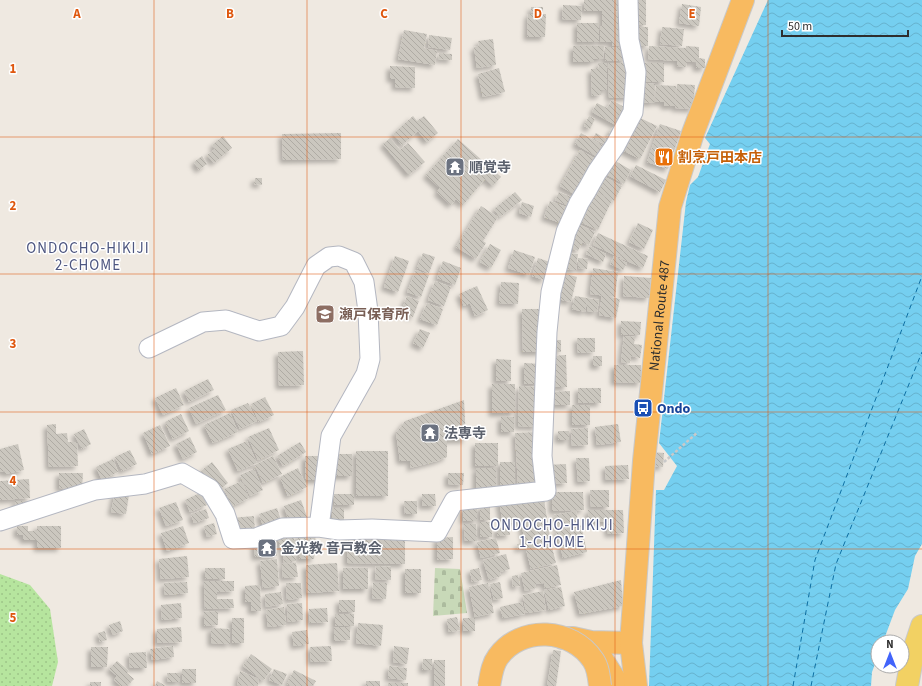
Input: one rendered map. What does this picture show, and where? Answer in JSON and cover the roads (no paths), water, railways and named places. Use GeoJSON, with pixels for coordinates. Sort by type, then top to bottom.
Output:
{"type":"FeatureCollection","features":[{"type":"Feature","properties":{"kind":"highway","name":"National Route 487"},"geometry":{"type":"LineString","coordinates":[[636,686],[631,643],[644,461],[670,207],[692,133],[743,0]]}},
{"type":"Feature","properties":{"kind":"highway"},"geometry":{"type":"LineString","coordinates":[[489,686],[491,671],[498,657],[511,644],[527,636],[548,633],[565,637],[581,646],[593,660],[599,675],[600,686]]}},
{"type":"Feature","properties":{"kind":"highway"},"geometry":{"type":"LineString","coordinates":[[493,686],[495,671],[500,660],[513,649],[528,640],[550,637],[573,638],[591,642],[631,643]]}},
{"type":"Feature","properties":{"kind":"highway"},"geometry":{"type":"LineString","coordinates":[[591,642],[619,686]]}},
{"type":"Feature","properties":{"kind":"main road"},"geometry":{"type":"LineString","coordinates":[[907,686],[913,653],[922,626]]}},
{"type":"Feature","properties":{"kind":"street"},"geometry":{"type":"LineString","coordinates":[[0,521],[95,490],[145,484],[182,473],[210,489],[225,514],[233,539],[256,538],[282,528],[319,527],[339,530],[386,529],[437,532],[454,501],[546,491],[542,456],[547,332],[551,292],[566,232],[579,203],[597,172],[615,146],[633,112],[636,72],[629,40],[628,0]]}},
{"type":"Feature","properties":{"kind":"street"},"geometry":{"type":"LineString","coordinates":[[149,348],[203,322],[226,320],[259,331],[281,326],[295,307],[316,266],[329,257],[339,256],[354,262],[364,282],[368,310],[370,359],[366,374],[331,436],[319,527]]}},
{"type":"Feature","properties":{"kind":"water"},"geometry":{"type":"Polygon","coordinates":[[[768,0],[922,0],[922,544],[915,556],[908,589],[895,610],[886,634],[870,634],[871,686],[649,686],[656,490],[664,490],[677,466],[659,443],[686,202],[690,185],[698,177],[710,144],[705,138],[768,0]]]}},
{"type":"Feature","properties":{"kind":"place","name":"割烹戸田本店"},"geometry":{"type":"Point","coordinates":[664,157]}},
{"type":"Feature","properties":{"kind":"place","name":"順覚寺"},"geometry":{"type":"Point","coordinates":[455,167]}},
{"type":"Feature","properties":{"kind":"place","name":"瀬戸保育所"},"geometry":{"type":"Point","coordinates":[325,314]}},
{"type":"Feature","properties":{"kind":"place","name":"Ondo"},"geometry":{"type":"Point","coordinates":[643,408]}},
{"type":"Feature","properties":{"kind":"place","name":"法専寺"},"geometry":{"type":"Point","coordinates":[430,433]}},
{"type":"Feature","properties":{"kind":"place","name":"金光教 音戸教会"},"geometry":{"type":"Point","coordinates":[267,548]}},
{"type":"Feature","properties":{"kind":"district","name":"ONDOCHO-HIKIJI 2-CHOME"},"geometry":{"type":"Point","coordinates":[88,256]}},
{"type":"Feature","properties":{"kind":"district","name":"ONDOCHO-HIKIJI 1-CHOME"},"geometry":{"type":"Point","coordinates":[552,534]}}]}
